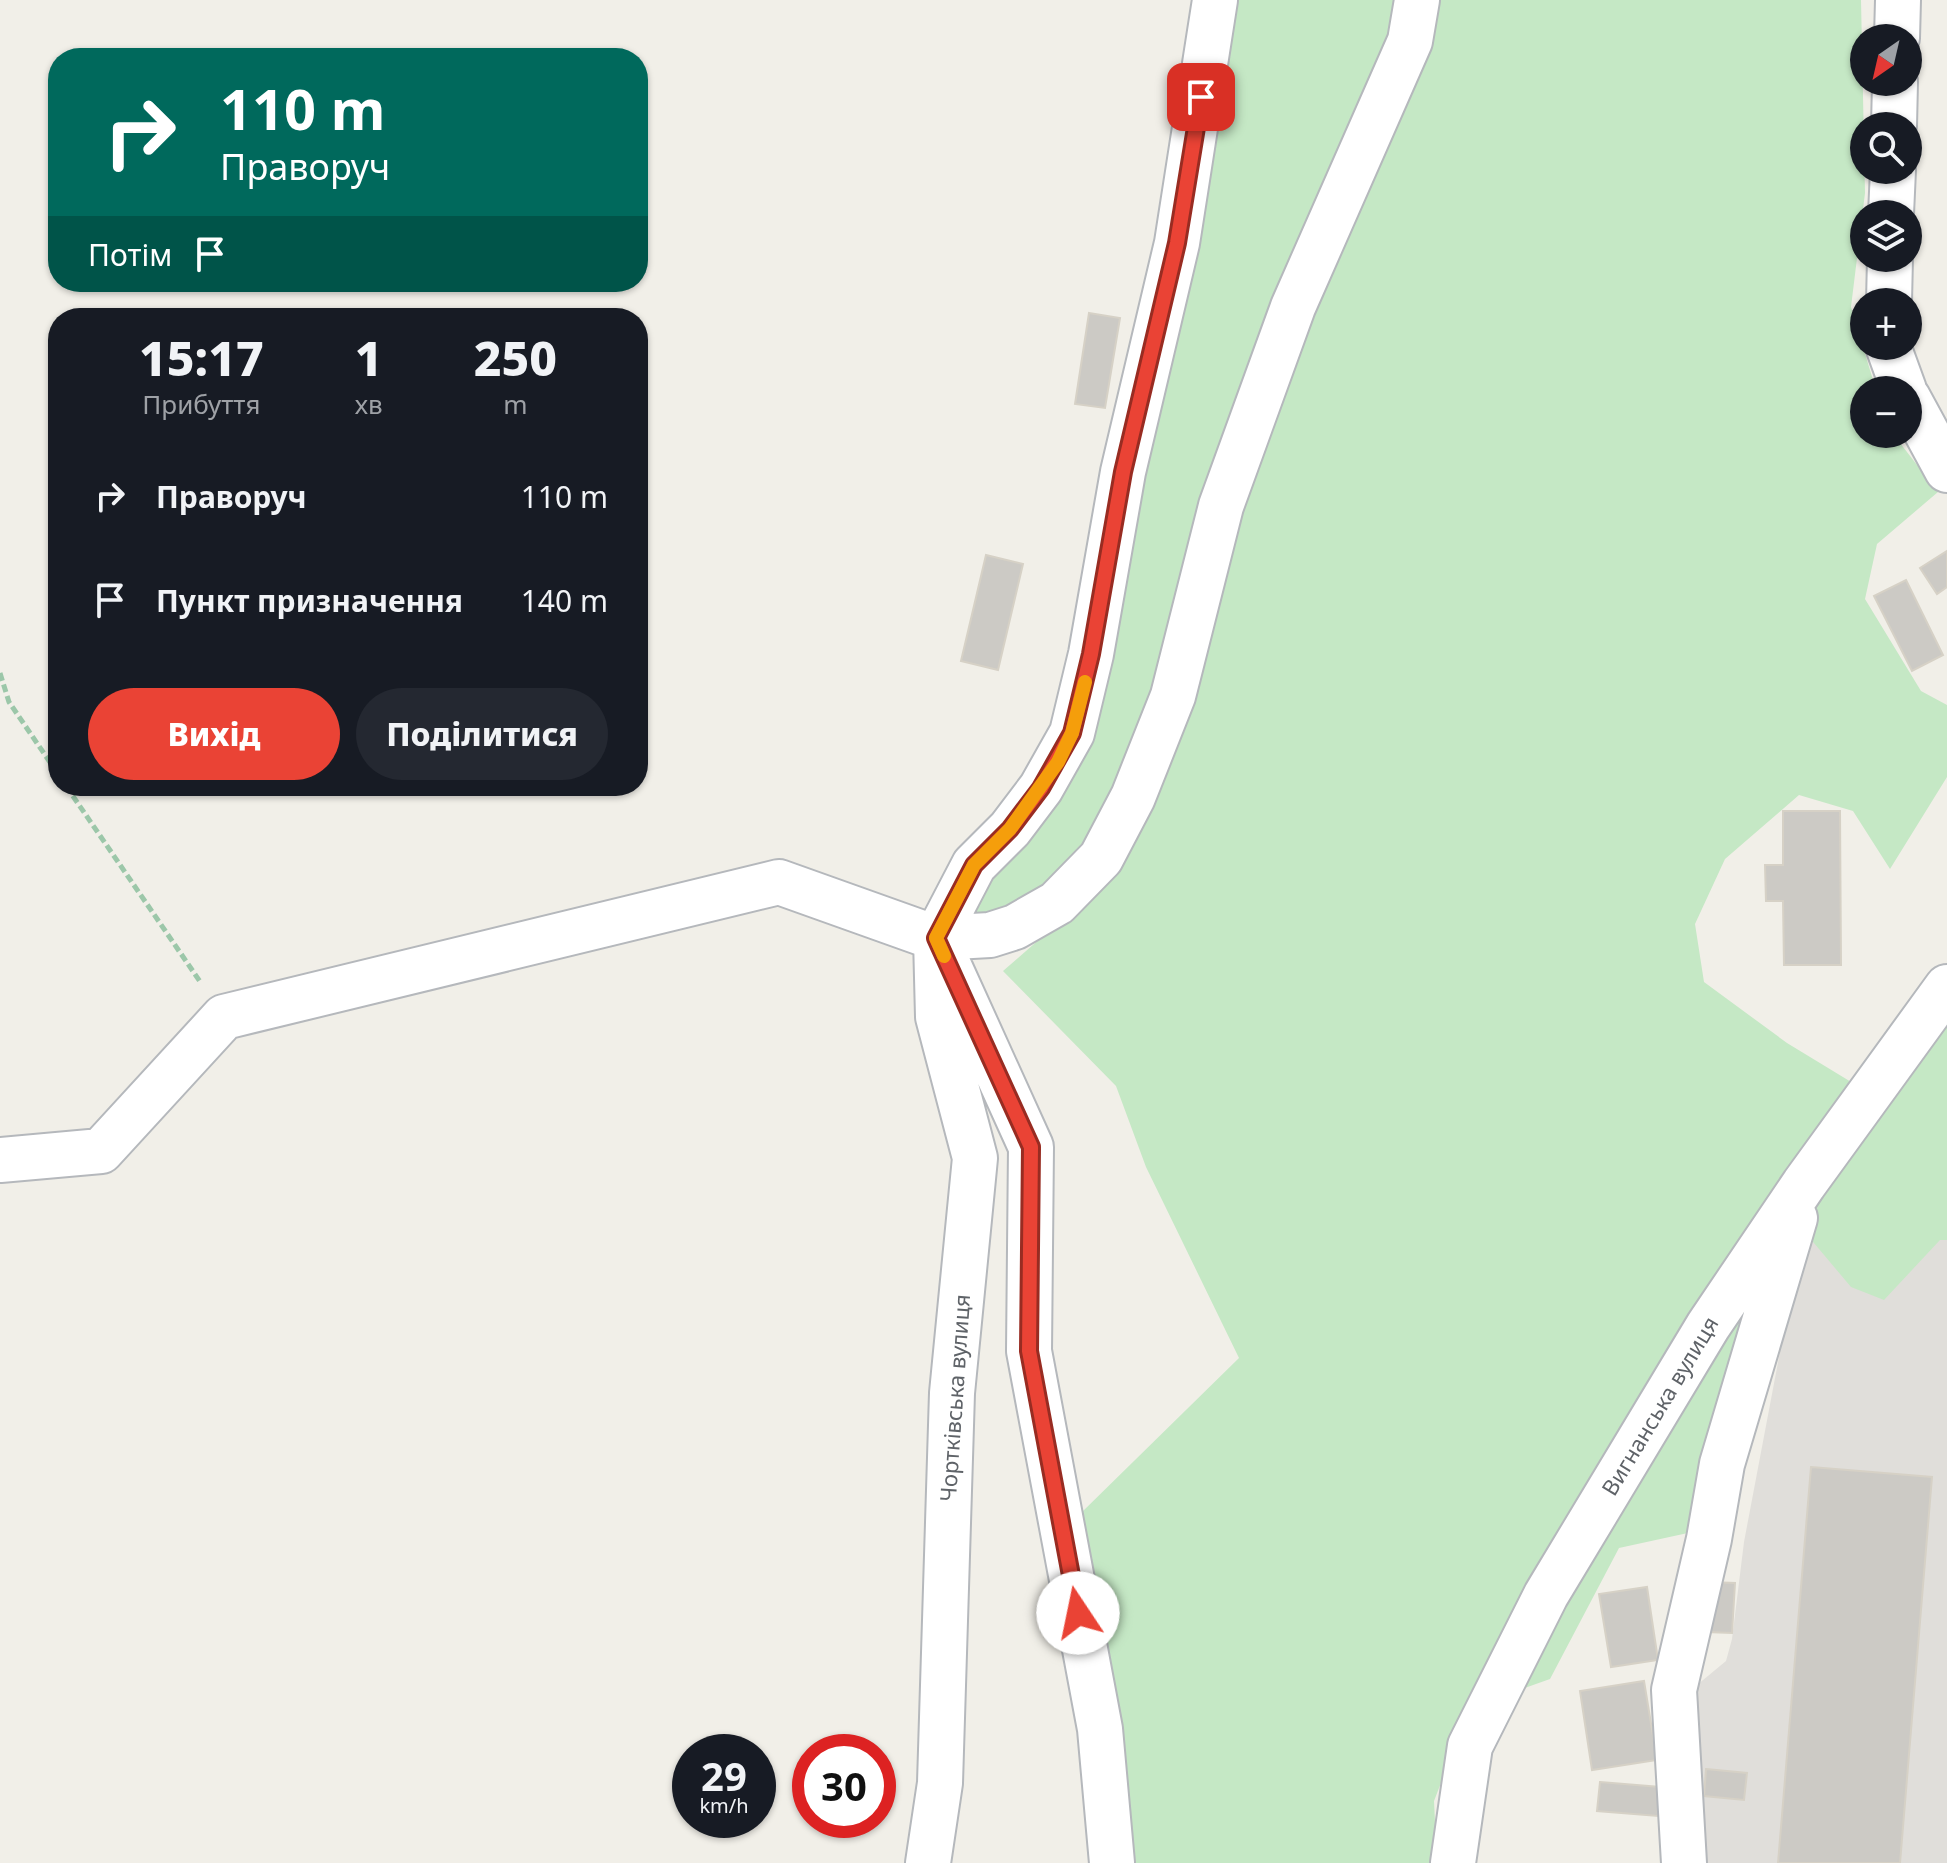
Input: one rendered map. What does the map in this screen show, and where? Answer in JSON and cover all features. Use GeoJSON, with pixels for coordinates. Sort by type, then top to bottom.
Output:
{"type":"FeatureCollection","features":[{"type":"Feature","properties":{"kind":"street"},"geometry":{"type":"LineString","coordinates":[[936,938],[974,865],[1010,829],[1041,788],[1072,733],[1091,654],[1123,472],[1177,243],[1215,0]]}},
{"type":"Feature","properties":{"kind":"street"},"geometry":{"type":"LineString","coordinates":[[0,1160],[101,1151],[224,1017],[779,882],[936,938],[990,935],[1015,927],[1057,903],[1101,858],[1133,797],[1173,696],[1221,506],[1293,307],[1410,41],[1417,0]]}},
{"type":"Feature","properties":{"kind":"street"},"geometry":{"type":"LineString","coordinates":[[1897,24],[1898,0]]}},
{"type":"Feature","properties":{"kind":"street"},"geometry":{"type":"LineString","coordinates":[[1922,424],[1947,470]]}},
{"type":"Feature","properties":{"kind":"street"},"geometry":{"type":"LineString","coordinates":[[936,938],[1031,1147],[1029,1351],[1100,1729],[1112,1863]]}},
{"type":"Feature","properties":{"kind":"street","name":"Чортківська вулиця"},"geometry":{"type":"LineString","coordinates":[[928,1863],[940,1783],[952,1393],[975,1158],[938,1017],[936,938]]}},
{"type":"Feature","properties":{"kind":"street","name":"Вигнанська вулиця"},"geometry":{"type":"LineString","coordinates":[[1453,1863],[1470,1746],[1546,1595],[1708,1326],[1804,1184],[1947,987]]}},
{"type":"Feature","properties":{"kind":"street"},"geometry":{"type":"LineString","coordinates":[[1684,1863],[1674,1690],[1709,1539],[1722,1464],[1804,1184]]}},
{"type":"Feature","properties":{"kind":"path"},"geometry":{"type":"LineString","coordinates":[[0,673],[9,702],[48,759]]}},
{"type":"Feature","properties":{"kind":"path"},"geometry":{"type":"LineString","coordinates":[[73,796],[224,1017]]}},
{"type":"Feature","properties":{"kind":"shaded area"},"geometry":{"type":"Polygon","coordinates":[[[1803,1230],[1947,1240],[1947,1863],[1698,1863],[1691,1690],[1726,1661],[1732,1639],[1744,1542],[1803,1230]]]}},
{"type":"Feature","properties":{"kind":"green space"},"geometry":{"type":"Polygon","coordinates":[[[1229,0],[1407,0],[1150,721],[1079,855],[1030,906],[973,921],[963,896],[1072,750],[1229,0]]]}},
{"type":"Feature","properties":{"kind":"green space"},"geometry":{"type":"Polygon","coordinates":[[[1434,0],[1861,0],[1861,24],[1850,24],[1850,96],[1863,96],[1863,112],[1850,112],[1850,184],[1865,184],[1865,193],[1864,200],[1850,200],[1850,272],[1855,272],[1853,288],[1850,288],[1850,360],[1867,360],[1872,376],[1850,376],[1850,448],[1904,448],[1938,492],[1877,544],[1865,599],[1921,691],[1947,705],[1947,777],[1890,869],[1853,811],[1799,795],[1725,859],[1695,924],[1704,982],[1787,1043],[1861,1088],[1790,1183],[1697,1531],[1619,1548],[1550,1679],[1482,1703],[1454,1749],[1434,1801],[1437,1863],[1129,1863],[1125,1794],[1082,1512],[1239,1358],[1146,1167],[1116,1086],[1003,971],[1106,881],[1249,458],[1368,165],[1418,77],[1434,0]]]}},
{"type":"Feature","properties":{"kind":"green space"},"geometry":{"type":"Polygon","coordinates":[[[1947,1012],[1947,1240],[1940,1240],[1884,1300],[1851,1287],[1803,1230],[1806,1213],[1947,1012]]]}},
{"type":"Feature","properties":{"kind":"building"},"geometry":{"type":"Polygon","coordinates":[[[1089,313],[1120,318],[1105,408],[1075,404],[1089,313]]]}},
{"type":"Feature","properties":{"kind":"building"},"geometry":{"type":"Polygon","coordinates":[[[1947,551],[1947,587],[1937,594],[1920,568],[1947,551]]]}},
{"type":"Feature","properties":{"kind":"building"},"geometry":{"type":"Polygon","coordinates":[[[986,555],[1023,564],[998,670],[961,661],[986,555]]]}},
{"type":"Feature","properties":{"kind":"building"},"geometry":{"type":"Polygon","coordinates":[[[1906,580],[1943,655],[1912,671],[1874,596],[1906,580]]]}},
{"type":"Feature","properties":{"kind":"building"},"geometry":{"type":"Polygon","coordinates":[[[1783,811],[1840,811],[1841,965],[1784,965],[1783,901],[1766,901],[1765,865],[1783,865],[1783,811]]]}},
{"type":"Feature","properties":{"kind":"building"},"geometry":{"type":"Polygon","coordinates":[[[1811,1467],[1932,1477],[1900,1863],[1778,1863],[1811,1467]]]}},
{"type":"Feature","properties":{"kind":"building"},"geometry":{"type":"Polygon","coordinates":[[[1709,1582],[1735,1583],[1732,1633],[1706,1632],[1709,1582]]]}},
{"type":"Feature","properties":{"kind":"building"},"geometry":{"type":"Polygon","coordinates":[[[1647,1587],[1658,1660],[1611,1667],[1599,1594],[1647,1587]]]}},
{"type":"Feature","properties":{"kind":"building"},"geometry":{"type":"Polygon","coordinates":[[[1644,1681],[1657,1760],[1592,1770],[1580,1691],[1644,1681]]]}},
{"type":"Feature","properties":{"kind":"building"},"geometry":{"type":"Polygon","coordinates":[[[1706,1769],[1747,1773],[1744,1800],[1704,1796],[1706,1769]]]}},
{"type":"Feature","properties":{"kind":"building"},"geometry":{"type":"Polygon","coordinates":[[[1600,1782],[1660,1787],[1658,1816],[1597,1811],[1600,1782]]]}},
{"type":"Feature","properties":{"kind":"slow traffic"},"geometry":{"type":"LineString","coordinates":[[944,956],[936,938],[974,865],[1010,829],[1058,762],[1072,733],[1085,682]]}},
{"type":"Feature","properties":{"kind":"route"},"geometry":{"type":"LineString","coordinates":[[1078,1613],[1029,1351],[1031,1147],[936,938],[974,865],[1010,829],[1041,788],[1072,733],[1091,654],[1123,472],[1177,243],[1201,97]]}}]}
